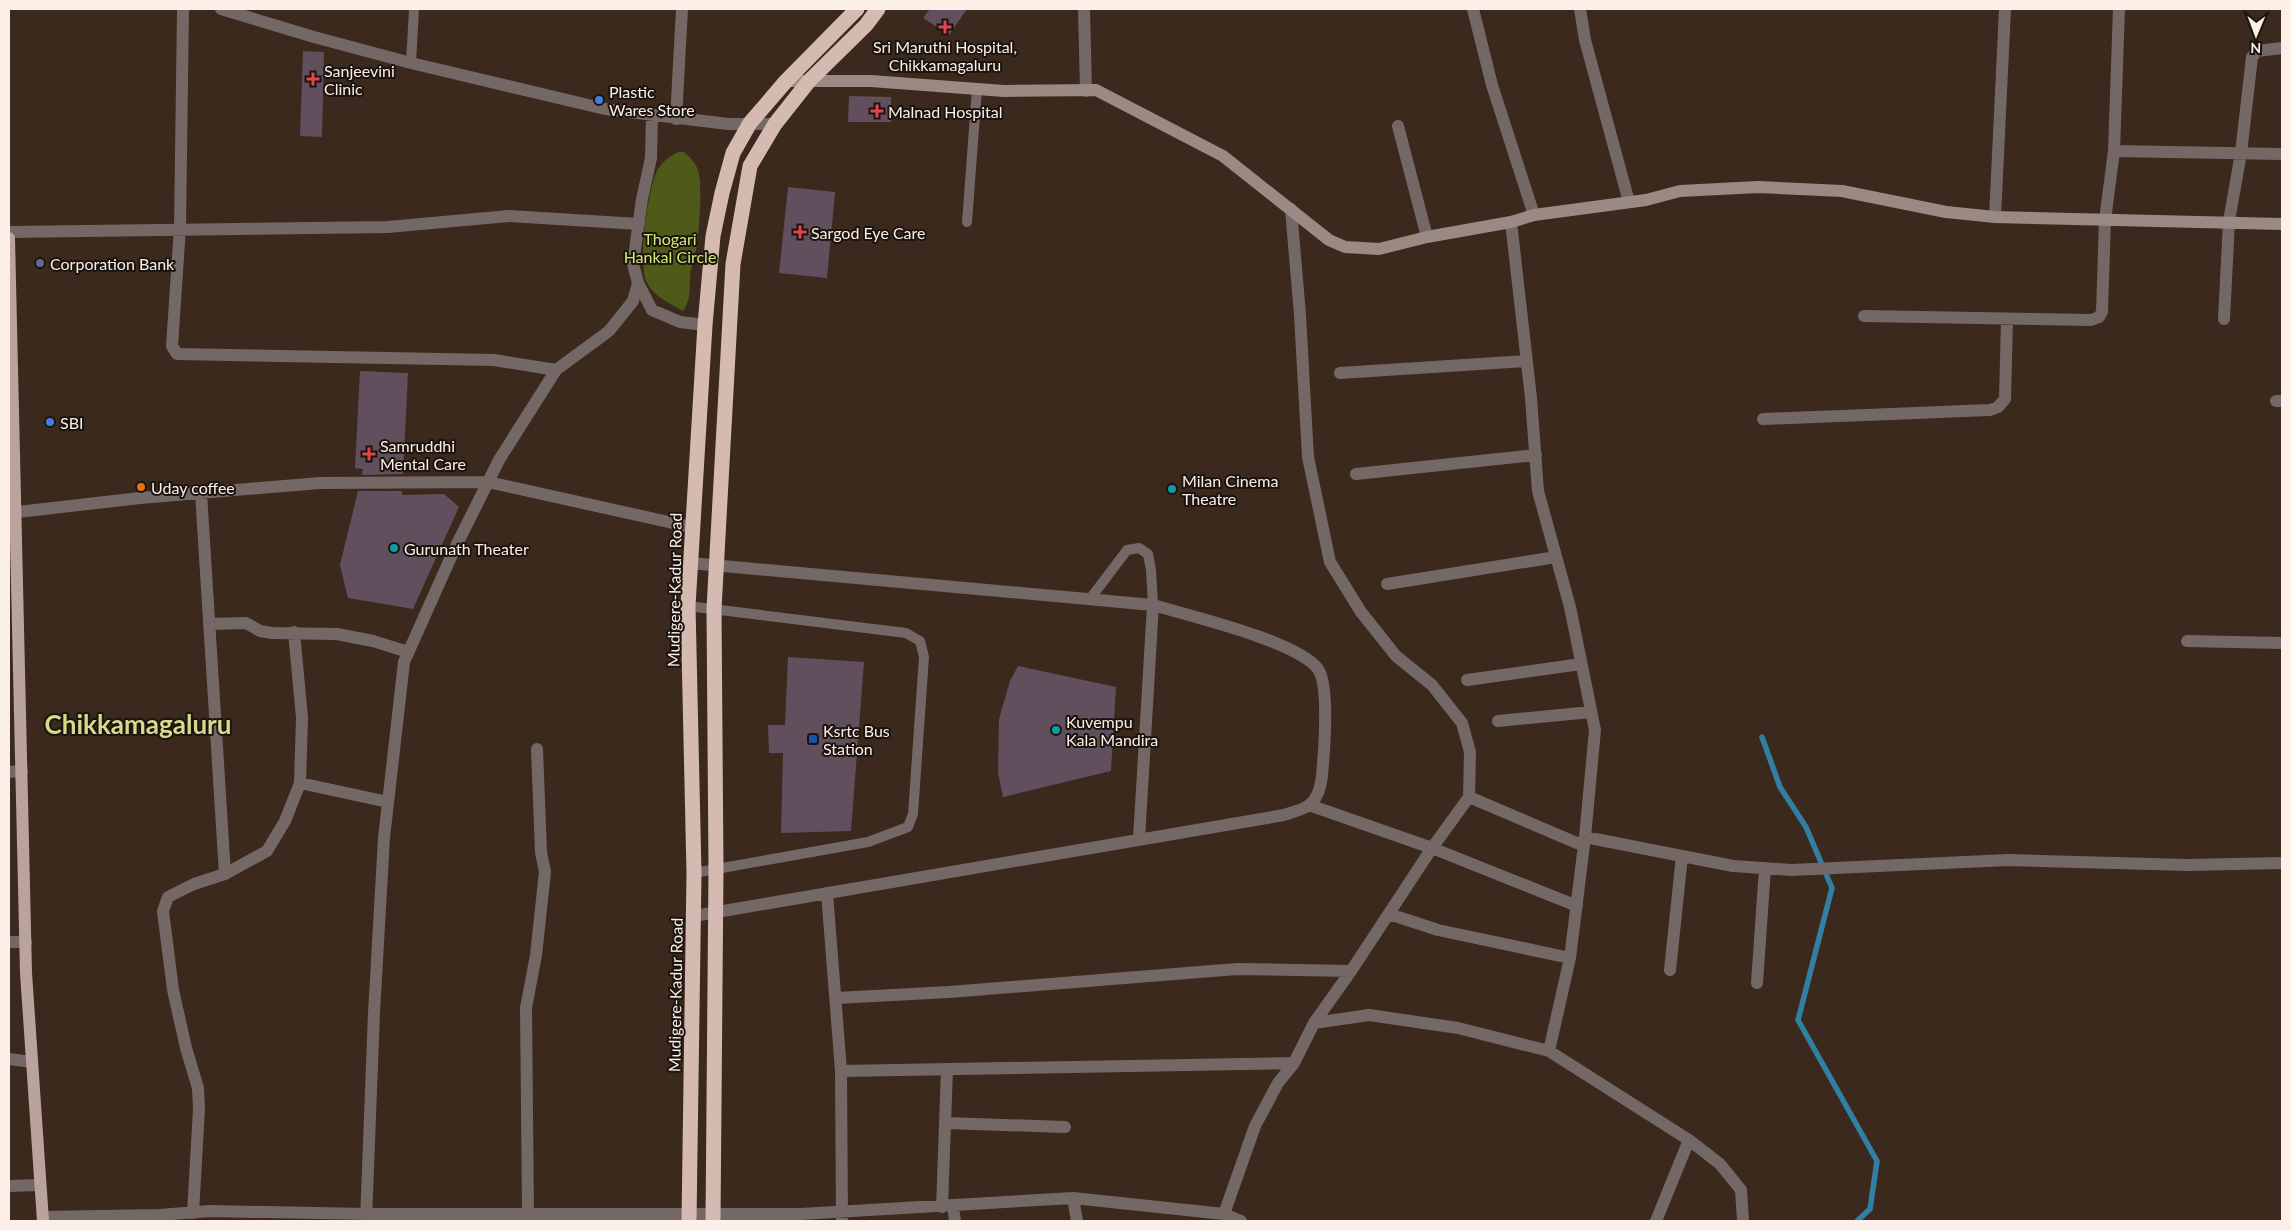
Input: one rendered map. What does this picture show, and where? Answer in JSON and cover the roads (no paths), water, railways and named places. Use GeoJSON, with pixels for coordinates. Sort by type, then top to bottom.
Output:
{"type":"FeatureCollection","features":[{"type":"Feature","properties":{"kind":"highway","name":"Mudigere-Kadur Road"},"geometry":{"type":"LineString","coordinates":[[690,1217],[694,873],[688,606],[691,527],[713,236],[733,154],[750,123],[786,81],[857,9]]}},
{"type":"Feature","properties":{"kind":"highway"},"geometry":{"type":"LineString","coordinates":[[713,1217],[716,869],[714,609],[732,274],[736,235],[750,166],[775,124],[809,81],[866,25],[878,9]]}},
{"type":"Feature","properties":{"kind":"main road"},"geometry":{"type":"LineString","coordinates":[[9,238],[15,771],[43,1219]]}},
{"type":"Feature","properties":{"kind":"street"},"geometry":{"type":"LineString","coordinates":[[183,9],[180,228],[172,346],[177,354],[494,360],[556,370]]}},
{"type":"Feature","properties":{"kind":"street"},"geometry":{"type":"LineString","coordinates":[[221,9],[314,38],[605,109],[728,124],[775,124]]}},
{"type":"Feature","properties":{"kind":"street"},"geometry":{"type":"LineString","coordinates":[[676,119],[682,9]]}},
{"type":"Feature","properties":{"kind":"street"},"geometry":{"type":"LineString","coordinates":[[1084,9],[1086,91]]}},
{"type":"Feature","properties":{"kind":"street"},"geometry":{"type":"LineString","coordinates":[[1473,9],[1492,85],[1534,215]]}},
{"type":"Feature","properties":{"kind":"street"},"geometry":{"type":"LineString","coordinates":[[1580,9],[1585,40],[1629,202]]}},
{"type":"Feature","properties":{"kind":"street"},"geometry":{"type":"LineString","coordinates":[[1995,217],[2005,9]]}},
{"type":"Feature","properties":{"kind":"street"},"geometry":{"type":"LineString","coordinates":[[1864,316],[2092,320],[2099,317],[2102,312],[2105,220],[2114,151],[2119,9]]}},
{"type":"Feature","properties":{"kind":"street"},"geometry":{"type":"LineString","coordinates":[[2224,319],[2229,221],[2241,153],[2252,57],[2257,50],[2282,48]]}},
{"type":"Feature","properties":{"kind":"street"},"geometry":{"type":"LineString","coordinates":[[786,81],[872,81],[1004,92],[1096,90],[1223,156],[1329,240],[1345,247],[1380,249],[1426,237],[1511,222],[1534,215],[1629,202],[1680,192],[1758,187],[1842,191],[1946,212],[1995,217],[2229,221],[2282,224]]}},
{"type":"Feature","properties":{"kind":"street"},"geometry":{"type":"LineString","coordinates":[[652,116],[651,158],[642,199],[633,264],[638,283],[652,310],[680,322],[705,325]]}},
{"type":"Feature","properties":{"kind":"street"},"geometry":{"type":"LineString","coordinates":[[1398,126],[1426,237]]}},
{"type":"Feature","properties":{"kind":"street"},"geometry":{"type":"LineString","coordinates":[[2114,151],[2282,154]]}},
{"type":"Feature","properties":{"kind":"street"},"geometry":{"type":"LineString","coordinates":[[1224,1214],[1255,1126],[1278,1083],[1294,1063],[1314,1023],[1351,971],[1432,848],[1469,797],[1470,752],[1462,723],[1432,685],[1396,656],[1361,612],[1330,562],[1308,457],[1300,315],[1291,209]]}},
{"type":"Feature","properties":{"kind":"street"},"geometry":{"type":"LineString","coordinates":[[9,232],[180,228],[272,230],[388,227],[509,216],[639,224]]}},
{"type":"Feature","properties":{"kind":"street"},"geometry":{"type":"LineString","coordinates":[[1511,222],[1527,361],[1538,491],[1570,607],[1595,730],[1585,842],[1570,958],[1549,1051]]}},
{"type":"Feature","properties":{"kind":"street"},"geometry":{"type":"LineString","coordinates":[[366,1217],[375,993],[384,838],[404,662],[455,548],[499,460],[556,370],[609,331],[633,301],[638,283]]}},
{"type":"Feature","properties":{"kind":"street"},"geometry":{"type":"LineString","coordinates":[[1763,419],[1990,410],[1998,407],[2005,399],[2007,319]]}},
{"type":"Feature","properties":{"kind":"street"},"geometry":{"type":"LineString","coordinates":[[1340,373],[1527,361]]}},
{"type":"Feature","properties":{"kind":"street"},"geometry":{"type":"LineString","coordinates":[[1356,474],[1536,456]]}},
{"type":"Feature","properties":{"kind":"street"},"geometry":{"type":"LineString","coordinates":[[12,513],[201,493],[320,483],[488,482],[691,527]]}},
{"type":"Feature","properties":{"kind":"street"},"geometry":{"type":"LineString","coordinates":[[201,493],[225,874]]}},
{"type":"Feature","properties":{"kind":"street"},"geometry":{"type":"LineString","coordinates":[[1387,584],[1556,557]]}},
{"type":"Feature","properties":{"kind":"street"},"geometry":{"type":"LineString","coordinates":[[690,563],[1153,605],[1270,641],[1300,654],[1319,670],[1324,687],[1324,749],[1319,792],[1310,805],[1284,815],[694,916]]}},
{"type":"Feature","properties":{"kind":"street"},"geometry":{"type":"LineString","coordinates":[[1139,839],[1153,605]]}},
{"type":"Feature","properties":{"kind":"street"},"geometry":{"type":"LineString","coordinates":[[209,624],[246,623],[266,632],[346,636],[373,640],[408,652]]}},
{"type":"Feature","properties":{"kind":"street"},"geometry":{"type":"LineString","coordinates":[[193,1213],[199,1109],[198,1088],[186,1048],[173,990],[164,903],[168,897],[194,884],[225,874],[267,850],[285,821],[300,783],[302,718],[294,632]]}},
{"type":"Feature","properties":{"kind":"street"},"geometry":{"type":"LineString","coordinates":[[2187,641],[2282,643]]}},
{"type":"Feature","properties":{"kind":"street"},"geometry":{"type":"LineString","coordinates":[[1467,680],[1581,664]]}},
{"type":"Feature","properties":{"kind":"street"},"geometry":{"type":"LineString","coordinates":[[1498,721],[1591,712]]}},
{"type":"Feature","properties":{"kind":"street"},"geometry":{"type":"LineString","coordinates":[[528,1212],[526,1008],[536,954],[545,872],[541,852],[537,749]]}},
{"type":"Feature","properties":{"kind":"street"},"geometry":{"type":"LineString","coordinates":[[300,783],[388,802]]}},
{"type":"Feature","properties":{"kind":"street"},"geometry":{"type":"LineString","coordinates":[[1469,797],[1585,842],[1682,856],[1733,866],[1810,870],[2008,860],[2188,865],[2282,863]]}},
{"type":"Feature","properties":{"kind":"street"},"geometry":{"type":"LineString","coordinates":[[1310,805],[1432,848],[1577,906]]}},
{"type":"Feature","properties":{"kind":"street"},"geometry":{"type":"LineString","coordinates":[[1670,970],[1682,856]]}},
{"type":"Feature","properties":{"kind":"street"},"geometry":{"type":"LineString","coordinates":[[1757,983],[1765,868]]}},
{"type":"Feature","properties":{"kind":"street"},"geometry":{"type":"LineString","coordinates":[[827,893],[841,1071],[841,1217]]}},
{"type":"Feature","properties":{"kind":"street"},"geometry":{"type":"LineString","coordinates":[[1389,914],[1438,930],[1570,958]]}},
{"type":"Feature","properties":{"kind":"street"},"geometry":{"type":"LineString","coordinates":[[9,942],[26,942]]}},
{"type":"Feature","properties":{"kind":"street"},"geometry":{"type":"LineString","coordinates":[[836,998],[949,992],[1236,969],[1351,971]]}},
{"type":"Feature","properties":{"kind":"street"},"geometry":{"type":"LineString","coordinates":[[1314,1023],[1369,1015],[1458,1028],[1549,1051],[1689,1140],[1720,1164],[1741,1190],[1743,1221]]}},
{"type":"Feature","properties":{"kind":"street"},"geometry":{"type":"LineString","coordinates":[[9,1060],[32,1062]]}},
{"type":"Feature","properties":{"kind":"street"},"geometry":{"type":"LineString","coordinates":[[841,1071],[1294,1063]]}},
{"type":"Feature","properties":{"kind":"street"},"geometry":{"type":"LineString","coordinates":[[947,1069],[945,1123],[947,1207],[955,1221]]}},
{"type":"Feature","properties":{"kind":"street"},"geometry":{"type":"LineString","coordinates":[[945,1123],[1065,1128]]}},
{"type":"Feature","properties":{"kind":"street"},"geometry":{"type":"LineString","coordinates":[[1656,1221],[1689,1140]]}},
{"type":"Feature","properties":{"kind":"street"},"geometry":{"type":"LineString","coordinates":[[9,1186],[40,1185]]}},
{"type":"Feature","properties":{"kind":"street"},"geometry":{"type":"LineString","coordinates":[[1073,1198],[1077,1221]]}},
{"type":"Feature","properties":{"kind":"street"},"geometry":{"type":"LineString","coordinates":[[43,1219],[160,1218],[193,1213],[213,1216],[366,1217],[528,1212],[690,1217],[841,1217],[1073,1198],[1224,1214],[1241,1221]]}},
{"type":"Feature","properties":{"kind":"lane"},"geometry":{"type":"LineString","coordinates":[[411,63],[414,9]]}},
{"type":"Feature","properties":{"kind":"lane"},"geometry":{"type":"LineString","coordinates":[[967,222],[978,89]]}},
{"type":"Feature","properties":{"kind":"lane"},"geometry":{"type":"LineString","coordinates":[[1090,599],[1126,550],[1139,548],[1148,554],[1153,605]]}},
{"type":"Feature","properties":{"kind":"lane"},"geometry":{"type":"LineString","coordinates":[[688,606],[906,633],[920,641],[924,657],[913,814],[908,827],[868,842],[694,873]]}},
{"type":"Feature","properties":{"kind":"waterway"},"geometry":{"type":"LineString","coordinates":[[1762,737],[1780,787],[1806,827],[1832,888],[1798,1020],[1877,1161],[1870,1209],[1857,1221]]}},
{"type":"Feature","properties":{"kind":"place","name":"Sri Maruthi Hospital, Chikkamagaluru"},"geometry":{"type":"Point","coordinates":[945,27]}},
{"type":"Feature","properties":{"kind":"place","name":"Sanjeevini Clinic"},"geometry":{"type":"Point","coordinates":[313,79]}},
{"type":"Feature","properties":{"kind":"place","name":"Plastic Wares Store"},"geometry":{"type":"Point","coordinates":[599,100]}},
{"type":"Feature","properties":{"kind":"place","name":"Malnad Hospital"},"geometry":{"type":"Point","coordinates":[877,111]}},
{"type":"Feature","properties":{"kind":"place","name":"Sargod Eye Care"},"geometry":{"type":"Point","coordinates":[800,232]}},
{"type":"Feature","properties":{"kind":"place","name":"Corporation Bank"},"geometry":{"type":"Point","coordinates":[40,263]}},
{"type":"Feature","properties":{"kind":"place","name":"SBI"},"geometry":{"type":"Point","coordinates":[50,422]}},
{"type":"Feature","properties":{"kind":"place","name":"Samruddhi Mental Care"},"geometry":{"type":"Point","coordinates":[369,454]}},
{"type":"Feature","properties":{"kind":"place","name":"Uday coffee"},"geometry":{"type":"Point","coordinates":[141,487]}},
{"type":"Feature","properties":{"kind":"place","name":"Milan Cinema Theatre"},"geometry":{"type":"Point","coordinates":[1172,489]}},
{"type":"Feature","properties":{"kind":"place","name":"Gurunath Theater"},"geometry":{"type":"Point","coordinates":[394,548]}},
{"type":"Feature","properties":{"kind":"place","name":"Kuvempu Kala Mandira"},"geometry":{"type":"Point","coordinates":[1056,730]}},
{"type":"Feature","properties":{"kind":"place","name":"Ksrtc Bus Station"},"geometry":{"type":"Point","coordinates":[813,739]}},
{"type":"Feature","properties":{"kind":"district","name":"Chikkamagaluru"},"geometry":{"type":"Point","coordinates":[138,724]}},
{"type":"Feature","properties":{"kind":"park label","name":"Thogari Hankal Circle"},"geometry":{"type":"Point","coordinates":[670,247]}}]}
